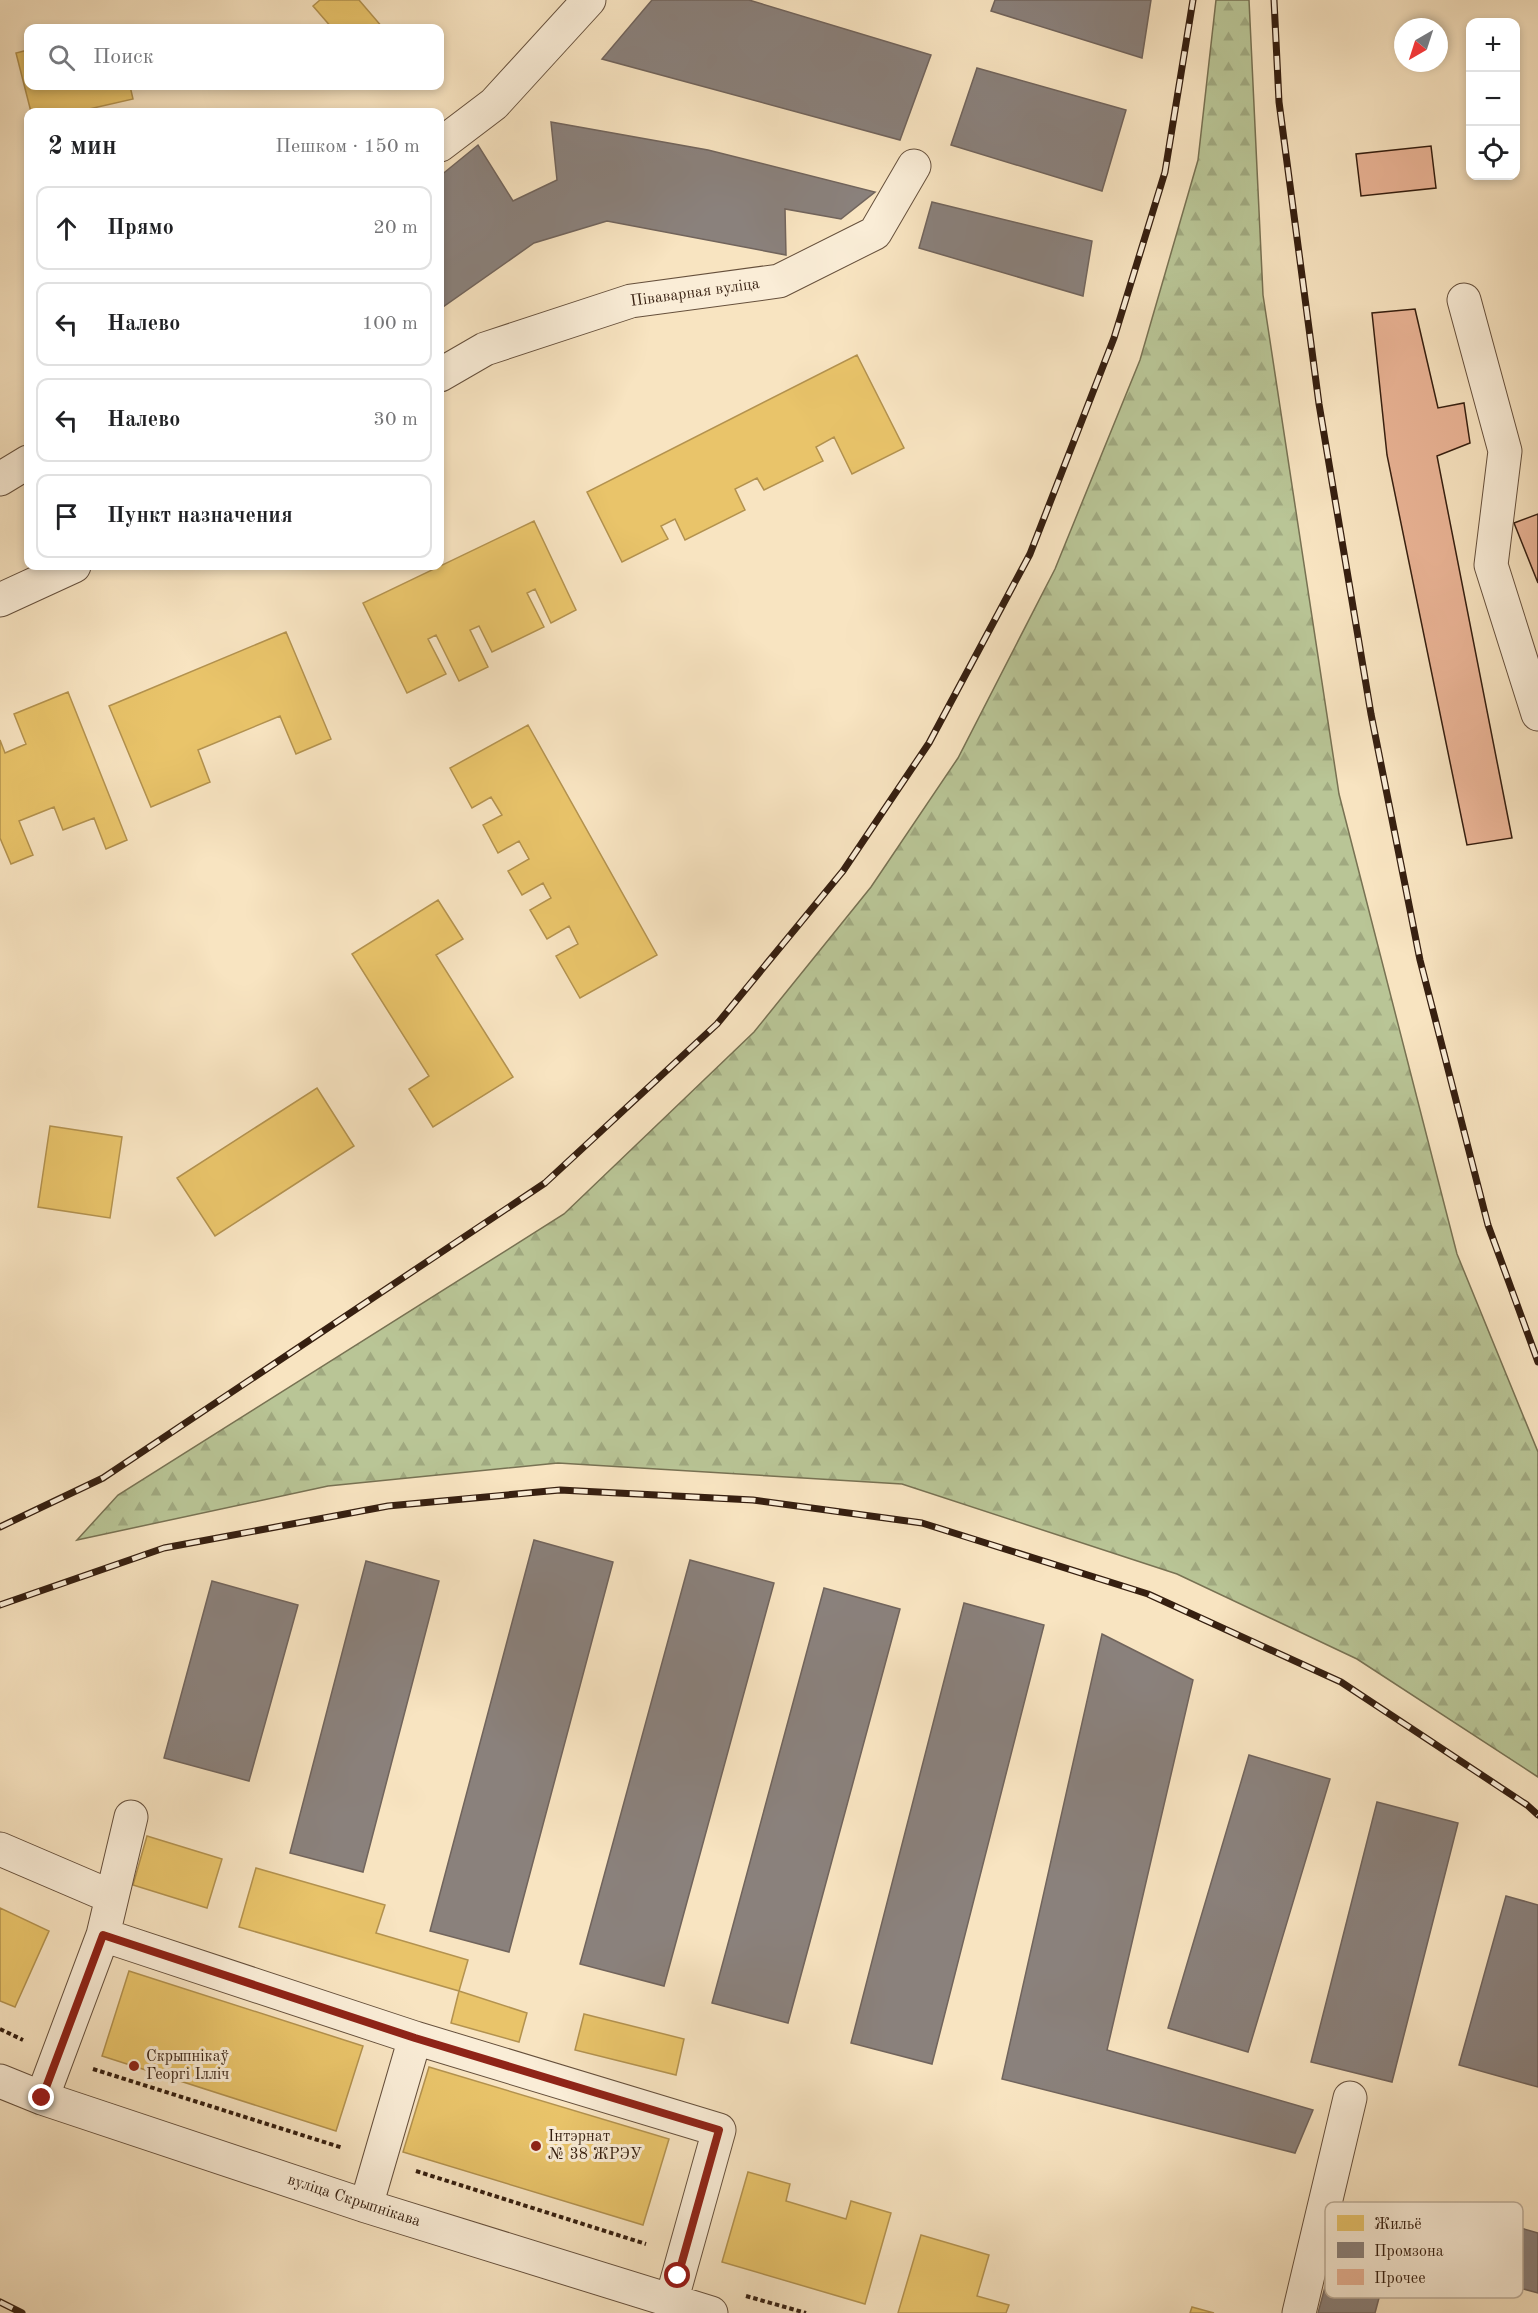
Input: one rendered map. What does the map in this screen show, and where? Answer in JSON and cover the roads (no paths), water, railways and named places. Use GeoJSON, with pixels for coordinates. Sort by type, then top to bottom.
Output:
{"type":"FeatureCollection","features":[{"type":"Feature","properties":{"kind":"street"},"geometry":{"type":"LineString","coordinates":[[444,142],[494,104],[589,0]]}},
{"type":"Feature","properties":{"kind":"street","name":"Піваварная вуліца"},"geometry":{"type":"LineString","coordinates":[[444,373],[485,349],[631,301],[779,281],[875,233],[914,166]]}},
{"type":"Feature","properties":{"kind":"street"},"geometry":{"type":"LineString","coordinates":[[1464,300],[1505,451],[1491,565],[1538,714]]}},
{"type":"Feature","properties":{"kind":"street"},"geometry":{"type":"LineString","coordinates":[[0,479],[24,464]]}},
{"type":"Feature","properties":{"kind":"street"},"geometry":{"type":"LineString","coordinates":[[0,600],[65,570]]}},
{"type":"Feature","properties":{"kind":"street"},"geometry":{"type":"LineString","coordinates":[[42,2098],[103,1935],[131,1817]]}},
{"type":"Feature","properties":{"kind":"street"},"geometry":{"type":"LineString","coordinates":[[0,1849],[112,1897]]}},
{"type":"Feature","properties":{"kind":"street"},"geometry":{"type":"LineString","coordinates":[[103,1935],[415,2038],[719,2130],[672,2302]]}},
{"type":"Feature","properties":{"kind":"street"},"geometry":{"type":"LineString","coordinates":[[366,2206],[415,2038]]}},
{"type":"Feature","properties":{"kind":"street","name":"вуліца Скрыпнікава"},"geometry":{"type":"LineString","coordinates":[[0,2081],[42,2098],[366,2206],[711,2313]]}},
{"type":"Feature","properties":{"kind":"street"},"geometry":{"type":"LineString","coordinates":[[1325,2202],[1350,2098]]}},
{"type":"Feature","properties":{"kind":"street"},"geometry":{"type":"LineString","coordinates":[[1299,2313],[1325,2203]]}},
{"type":"Feature","properties":{"kind":"railway"},"geometry":{"type":"LineString","coordinates":[[0,1527],[103,1478],[545,1183],[717,1024],[843,871],[929,743],[1030,554],[1114,338],[1165,172],[1193,0]]}},
{"type":"Feature","properties":{"kind":"railway"},"geometry":{"type":"LineString","coordinates":[[1274,0],[1279,102],[1319,404],[1371,714],[1420,960],[1488,1225],[1538,1362]]}},
{"type":"Feature","properties":{"kind":"railway"},"geometry":{"type":"LineString","coordinates":[[0,1605],[164,1548],[388,1506],[560,1490],[753,1500],[922,1523],[1148,1594],[1341,1682],[1527,1805],[1538,1815]]}},
{"type":"Feature","properties":{"kind":"railway"},"geometry":{"type":"LineString","coordinates":[[0,2302],[22,2313]]}},
{"type":"Feature","properties":{"kind":"place","name":"Скрыпнікаў Георгі Ілліч"},"geometry":{"type":"Point","coordinates":[134,2066]}},
{"type":"Feature","properties":{"kind":"place","name":"Інтэрнат № 38 ЖРЭУ"},"geometry":{"type":"Point","coordinates":[536,2146]}}]}
